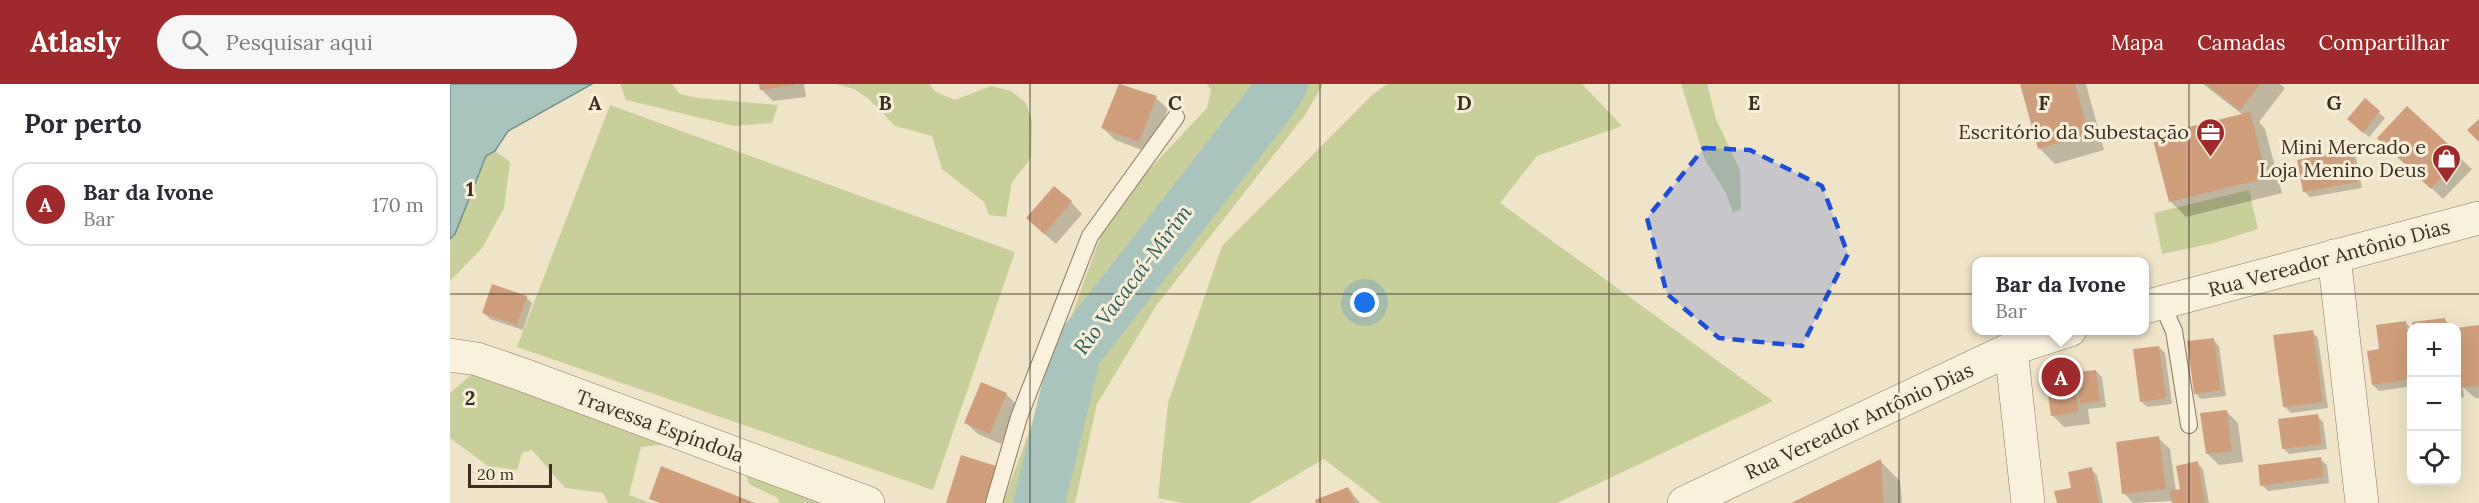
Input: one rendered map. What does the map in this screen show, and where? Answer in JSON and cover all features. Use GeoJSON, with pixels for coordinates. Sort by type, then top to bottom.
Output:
{"type":"FeatureCollection","features":[{"type":"Feature","properties":{"kind":"street","name":"Rua Vereador Antônio Dias"},"geometry":{"type":"LineString","coordinates":[[2153,304],[2479,218]]}},
{"type":"Feature","properties":{"kind":"street"},"geometry":{"type":"LineString","coordinates":[[2334,256],[2362,503]]}},
{"type":"Feature","properties":{"kind":"street","name":"Rua Vereador Antônio Dias"},"geometry":{"type":"LineString","coordinates":[[1684,503],[2011,349],[2054,335]]}},
{"type":"Feature","properties":{"kind":"street"},"geometry":{"type":"LineString","coordinates":[[2011,349],[2028,503]]}},
{"type":"Feature","properties":{"kind":"street","name":"Travessa Espíndola"},"geometry":{"type":"LineString","coordinates":[[450,355],[477,359],[518,373],[868,503]]}},
{"type":"Feature","properties":{"kind":"lane"},"geometry":{"type":"LineString","coordinates":[[994,503],[1019,417],[1090,236],[1176,117]]}},
{"type":"Feature","properties":{"kind":"lane"},"geometry":{"type":"LineString","coordinates":[[2153,304],[2174,331],[2189,425]]}},
{"type":"Feature","properties":{"kind":"highlighted area"},"geometry":{"type":"Polygon","coordinates":[[[1704,148],[1750,150],[1822,186],[1848,254],[1802,346],[1719,338],[1667,294],[1647,218],[1704,148]]]}},
{"type":"Feature","properties":{"kind":"green space"},"geometry":{"type":"Polygon","coordinates":[[[620,84],[672,84],[680,94],[698,98],[778,105],[772,123],[734,126],[626,100],[620,84]]]}},
{"type":"Feature","properties":{"kind":"green space"},"geometry":{"type":"Polygon","coordinates":[[[835,84],[929,84],[936,92],[955,100],[991,86],[1011,91],[1026,103],[1032,121],[1031,158],[1012,182],[1006,217],[989,215],[984,202],[942,169],[932,136],[895,126],[869,99],[854,89],[835,84]]]}},
{"type":"Feature","properties":{"kind":"green space"},"geometry":{"type":"Polygon","coordinates":[[[1207,84],[1252,84],[1077,331],[1040,424],[1016,503],[1003,503],[1110,211],[1207,108],[1211,90],[1207,84]]]}},
{"type":"Feature","properties":{"kind":"green space"},"geometry":{"type":"Polygon","coordinates":[[[1288,84],[1323,84],[1305,115],[1156,306],[1097,404],[1075,503],[1054,503],[1091,356],[1177,245],[1288,84]]]}},
{"type":"Feature","properties":{"kind":"green space"},"geometry":{"type":"Polygon","coordinates":[[[1387,84],[1582,84],[1622,126],[1537,156],[1500,203],[1773,401],[1557,503],[1381,503],[1324,459],[1249,503],[1182,503],[1158,498],[1168,403],[1222,246],[1372,95],[1387,84]]]}},
{"type":"Feature","properties":{"kind":"green space"},"geometry":{"type":"Polygon","coordinates":[[[1681,84],[1707,84],[1716,119],[1740,170],[1741,209],[1733,213],[1726,193],[1705,160],[1681,84]]]}},
{"type":"Feature","properties":{"kind":"green space"},"geometry":{"type":"Polygon","coordinates":[[[610,105],[1015,252],[933,490],[517,347],[610,105]]]}},
{"type":"Feature","properties":{"kind":"green space"},"geometry":{"type":"Polygon","coordinates":[[[495,151],[510,162],[504,208],[482,248],[450,281],[450,239],[455,234],[486,156],[495,151]]]}},
{"type":"Feature","properties":{"kind":"green space"},"geometry":{"type":"Polygon","coordinates":[[[2249,190],[2258,229],[2214,243],[2162,254],[2154,213],[2249,190]]]}},
{"type":"Feature","properties":{"kind":"green space"},"geometry":{"type":"Polygon","coordinates":[[[472,374],[508,377],[670,444],[641,447],[629,495],[650,503],[608,503],[603,493],[565,488],[532,450],[522,453],[517,470],[488,466],[450,438],[450,393],[472,374]]]}},
{"type":"Feature","properties":{"kind":"green space"},"geometry":{"type":"Polygon","coordinates":[[[745,472],[846,503],[779,503],[778,498],[749,484],[745,472]]]}},
{"type":"Feature","properties":{"kind":"water"},"geometry":{"type":"Polygon","coordinates":[[[450,84],[592,84],[508,131],[495,151],[486,156],[455,234],[450,239],[450,84]]]}},
{"type":"Feature","properties":{"kind":"building"},"geometry":{"type":"Polygon","coordinates":[[[759,84],[794,84],[794,85],[760,90],[759,84]]]}},
{"type":"Feature","properties":{"kind":"building"},"geometry":{"type":"Polygon","coordinates":[[[1119,84],[1157,96],[1139,142],[1101,128],[1119,84]]]}},
{"type":"Feature","properties":{"kind":"building"},"geometry":{"type":"Polygon","coordinates":[[[2020,84],[2075,84],[2089,134],[2038,149],[2020,84]]]}},
{"type":"Feature","properties":{"kind":"building"},"geometry":{"type":"Polygon","coordinates":[[[2206,84],[2260,84],[2240,111],[2206,84]]]}},
{"type":"Feature","properties":{"kind":"building"},"geometry":{"type":"Polygon","coordinates":[[[2365,98],[2380,111],[2363,133],[2347,119],[2365,98]]]}},
{"type":"Feature","properties":{"kind":"building"},"geometry":{"type":"Polygon","coordinates":[[[2407,106],[2461,156],[2431,189],[2377,138],[2407,106]]]}},
{"type":"Feature","properties":{"kind":"building","name":"Escritório da Subestação"},"geometry":{"type":"Polygon","coordinates":[[[2250,112],[2267,178],[2169,202],[2152,136],[2250,112]]]}},
{"type":"Feature","properties":{"kind":"building"},"geometry":{"type":"Polygon","coordinates":[[[2479,119],[2479,142],[2467,130],[2479,119]]]}},
{"type":"Feature","properties":{"kind":"building"},"geometry":{"type":"Polygon","coordinates":[[[2351,149],[2357,182],[2303,192],[2297,160],[2351,149]]]}},
{"type":"Feature","properties":{"kind":"building"},"geometry":{"type":"Polygon","coordinates":[[[1054,186],[1072,201],[1044,234],[1026,218],[1054,186]]]}},
{"type":"Feature","properties":{"kind":"building"},"geometry":{"type":"Polygon","coordinates":[[[492,284],[527,296],[517,325],[482,313],[492,284]]]}},
{"type":"Feature","properties":{"kind":"building"},"geometry":{"type":"Polygon","coordinates":[[[2445,318],[2446,323],[2412,323],[2445,318]]]}},
{"type":"Feature","properties":{"kind":"building"},"geometry":{"type":"Polygon","coordinates":[[[2406,321],[2407,380],[2372,385],[2367,351],[2379,349],[2376,325],[2406,321]]]}},
{"type":"Feature","properties":{"kind":"building"},"geometry":{"type":"Polygon","coordinates":[[[2479,325],[2479,386],[2461,387],[2461,327],[2479,325]]]}},
{"type":"Feature","properties":{"kind":"building"},"geometry":{"type":"Polygon","coordinates":[[[2313,330],[2323,402],[2283,407],[2273,335],[2313,330]]]}},
{"type":"Feature","properties":{"kind":"building"},"geometry":{"type":"Polygon","coordinates":[[[2214,338],[2221,390],[2194,394],[2187,341],[2214,338]]]}},
{"type":"Feature","properties":{"kind":"building"},"geometry":{"type":"Polygon","coordinates":[[[2159,346],[2166,398],[2140,402],[2133,349],[2159,346]]]}},
{"type":"Feature","properties":{"kind":"building"},"geometry":{"type":"Polygon","coordinates":[[[2073,369],[2079,412],[2051,416],[2045,372],[2073,369]]]}},
{"type":"Feature","properties":{"kind":"building"},"geometry":{"type":"Polygon","coordinates":[[[2096,370],[2100,401],[2080,404],[2076,372],[2096,370]]]}},
{"type":"Feature","properties":{"kind":"building"},"geometry":{"type":"Polygon","coordinates":[[[981,382],[1007,393],[990,434],[964,423],[981,382]]]}},
{"type":"Feature","properties":{"kind":"building"},"geometry":{"type":"Polygon","coordinates":[[[2227,410],[2232,451],[2206,454],[2200,413],[2227,410]]]}},
{"type":"Feature","properties":{"kind":"building"},"geometry":{"type":"Polygon","coordinates":[[[2318,414],[2322,444],[2282,449],[2278,419],[2318,414]]]}},
{"type":"Feature","properties":{"kind":"building"},"geometry":{"type":"Polygon","coordinates":[[[2159,436],[2166,489],[2122,494],[2116,442],[2159,436]]]}},
{"type":"Feature","properties":{"kind":"building"},"geometry":{"type":"Polygon","coordinates":[[[961,455],[996,466],[984,503],[946,503],[961,455]]]}},
{"type":"Feature","properties":{"kind":"building"},"geometry":{"type":"Polygon","coordinates":[[[2321,457],[2324,477],[2260,486],[2258,465],[2321,457]]]}},
{"type":"Feature","properties":{"kind":"building"},"geometry":{"type":"Polygon","coordinates":[[[1881,459],[1884,503],[1791,503],[1881,459]]]}},
{"type":"Feature","properties":{"kind":"building"},"geometry":{"type":"Polygon","coordinates":[[[2198,461],[2205,503],[2172,503],[2169,491],[2180,489],[2176,466],[2198,461]]]}},
{"type":"Feature","properties":{"kind":"building"},"geometry":{"type":"Polygon","coordinates":[[[661,466],[755,503],[660,503],[649,499],[661,466]]]}},
{"type":"Feature","properties":{"kind":"building"},"geometry":{"type":"Polygon","coordinates":[[[2092,467],[2099,503],[2057,503],[2054,491],[2071,488],[2068,472],[2092,467]]]}},
{"type":"Feature","properties":{"kind":"building"},"geometry":{"type":"Polygon","coordinates":[[[1348,487],[1355,503],[1316,503],[1315,500],[1348,487]]]}},
{"type":"Feature","properties":{"kind":"waterway","name":"Rio Vacacaí-Mirim"},"geometry":{"type":"LineString","coordinates":[[1039,503],[1076,352],[1269,104],[1282,84]]}},
{"type":"Feature","properties":{"kind":"place","name":"Escritório da Subestação"},"geometry":{"type":"Point","coordinates":[2210,158]}},
{"type":"Feature","properties":{"kind":"place","name":"Mini Mercado e Loja Menino Deus"},"geometry":{"type":"Point","coordinates":[2447,184]}},
{"type":"Feature","properties":{"kind":"place","name":"Bar da Ivone"},"geometry":{"type":"Point","coordinates":[2061,377]}}]}
